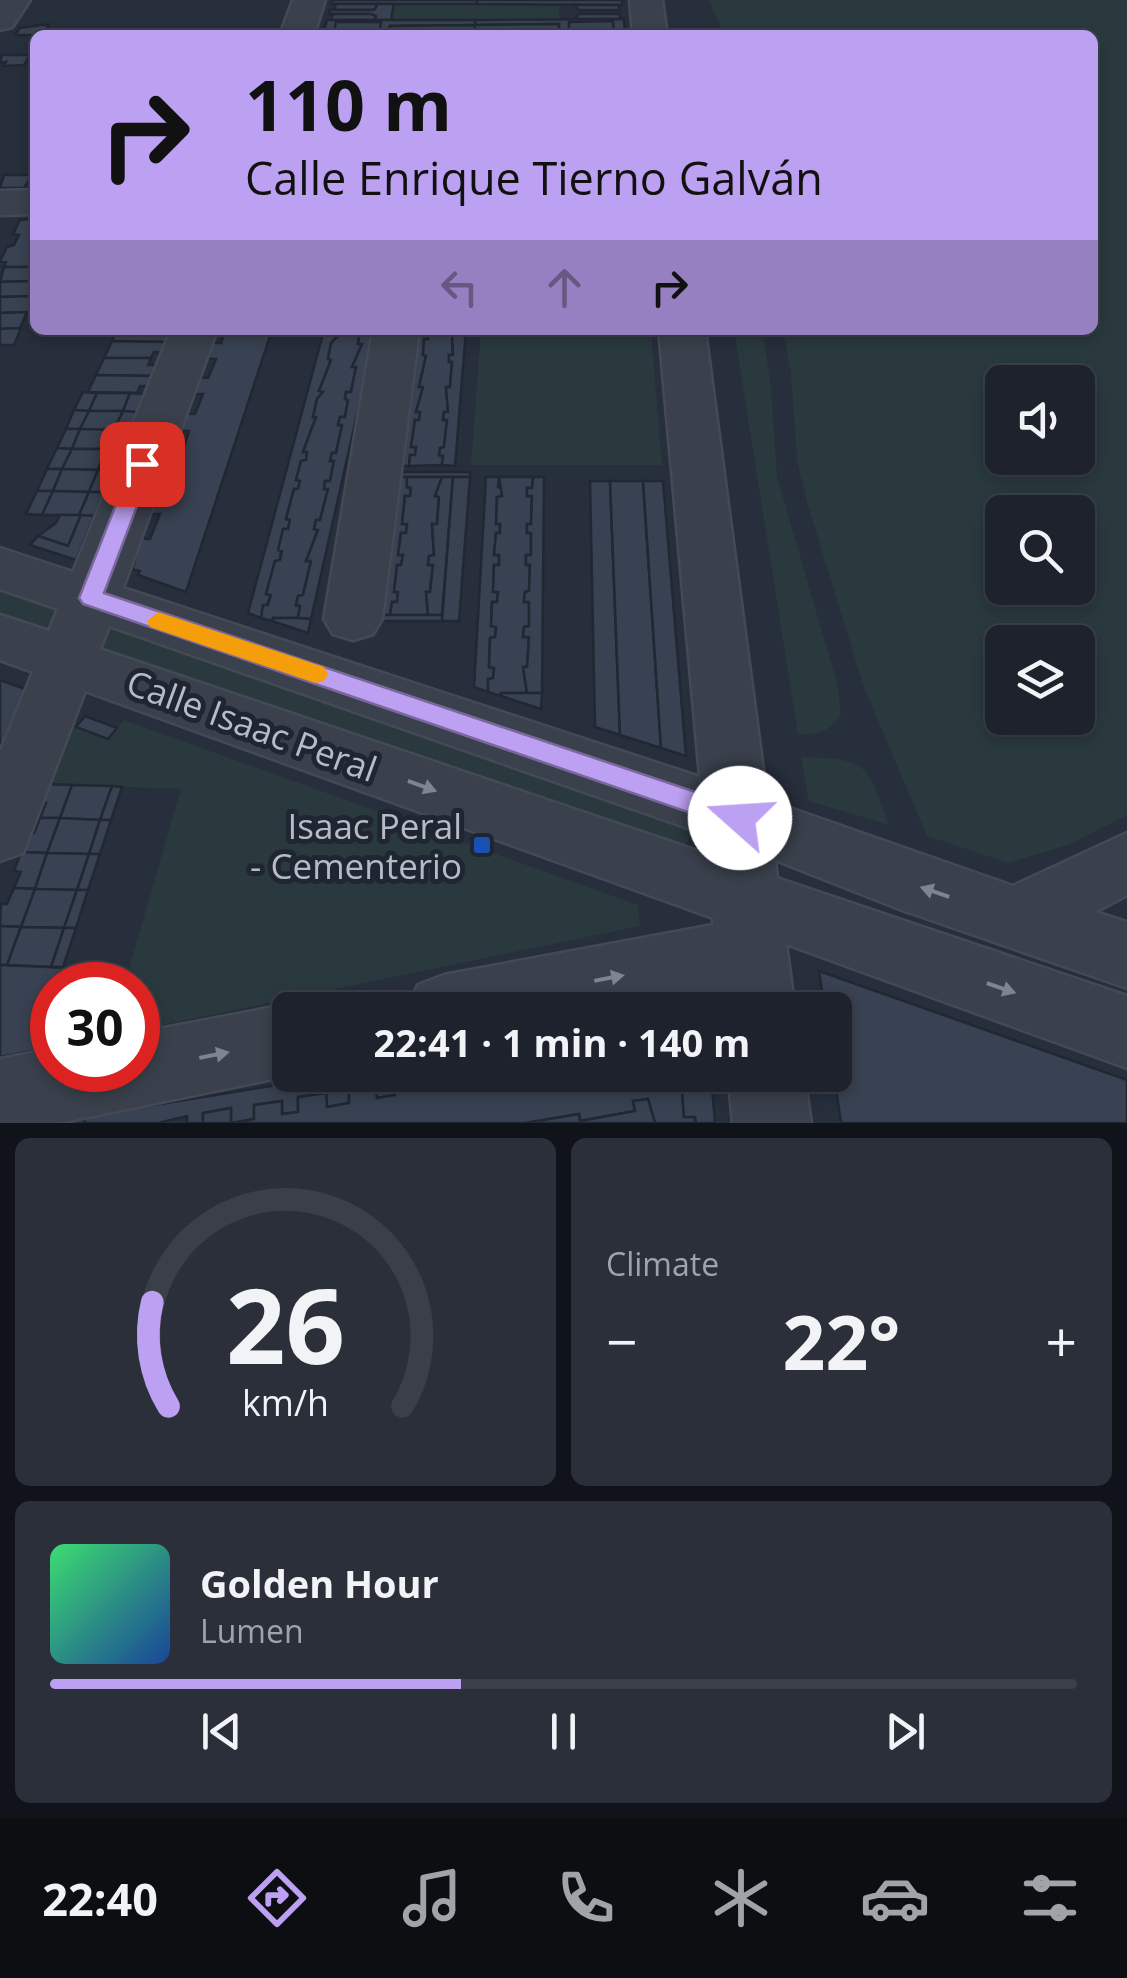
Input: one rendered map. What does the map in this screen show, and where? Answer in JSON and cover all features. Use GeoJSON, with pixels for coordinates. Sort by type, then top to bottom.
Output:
{"type":"FeatureCollection","features":[{"type":"Feature","properties":{"kind":"street"},"geometry":{"type":"LineString","coordinates":[[0,20],[14,0]]}},
{"type":"Feature","properties":{"kind":"street"},"geometry":{"type":"LineString","coordinates":[[300,30],[309,0]]}},
{"type":"Feature","properties":{"kind":"street"},"geometry":{"type":"LineString","coordinates":[[646,0],[649,30]]}},
{"type":"Feature","properties":{"kind":"street"},"geometry":{"type":"LineString","coordinates":[[0,832],[192,335]]}},
{"type":"Feature","properties":{"kind":"street"},"geometry":{"type":"LineString","coordinates":[[353,619],[395,335]]}},
{"type":"Feature","properties":{"kind":"street"},"geometry":{"type":"LineString","coordinates":[[541,992],[751,953],[740,818],[683,335]]}},
{"type":"Feature","properties":{"kind":"street","name":"Calle Isaac Peral"},"geometry":{"type":"LineString","coordinates":[[0,568],[740,818],[1015,919],[1127,955]]}},
{"type":"Feature","properties":{"kind":"street","name":"Calle Isaac Peral"},"geometry":{"type":"LineString","coordinates":[[0,637],[68,660],[751,953],[1127,1032]]}},
{"type":"Feature","properties":{"kind":"street"},"geometry":{"type":"LineString","coordinates":[[1015,919],[1127,862]]}},
{"type":"Feature","properties":{"kind":"street"},"geometry":{"type":"LineString","coordinates":[[160,1065],[272,1044]]}},
{"type":"Feature","properties":{"kind":"street"},"geometry":{"type":"LineString","coordinates":[[0,1097],[30,1091]]}},
{"type":"Feature","properties":{"kind":"street"},"geometry":{"type":"LineString","coordinates":[[768,1092],[772,1123]]}},
{"type":"Feature","properties":{"kind":"shaded area"},"geometry":{"type":"Polygon","coordinates":[[[709,0],[1127,0],[1127,815],[1071,844],[1008,863],[927,836],[863,685],[797,461],[791,374],[784,335],[1098,335],[1098,30],[722,30],[709,0]]]}},
{"type":"Feature","properties":{"kind":"shaded area"},"geometry":{"type":"Polygon","coordinates":[[[394,4],[559,4],[559,19],[391,20],[394,4]]]}},
{"type":"Feature","properties":{"kind":"shaded area"},"geometry":{"type":"Polygon","coordinates":[[[481,335],[651,335],[662,465],[471,465],[481,335]]]}},
{"type":"Feature","properties":{"kind":"shaded area"},"geometry":{"type":"Polygon","coordinates":[[[735,335],[764,335],[777,476],[838,687],[841,715],[828,729],[798,735],[735,335]]]}},
{"type":"Feature","properties":{"kind":"shaded area"},"geometry":{"type":"Polygon","coordinates":[[[0,578],[62,602],[50,629],[0,626],[0,578]]]}},
{"type":"Feature","properties":{"kind":"shaded area"},"geometry":{"type":"Polygon","coordinates":[[[118,623],[690,824],[690,837],[684,847],[103,662],[94,638],[118,623]]]}},
{"type":"Feature","properties":{"kind":"shaded area"},"geometry":{"type":"Polygon","coordinates":[[[124,720],[638,905],[640,926],[321,992],[272,992],[272,1002],[160,1025],[160,962],[131,962],[181,789],[46,784],[68,725],[108,739],[124,720]]]}},
{"type":"Feature","properties":{"kind":"shaded area"},"geometry":{"type":"Polygon","coordinates":[[[801,757],[841,760],[862,768],[875,788],[889,825],[809,801],[801,757]]]}},
{"type":"Feature","properties":{"kind":"building"},"geometry":{"type":"Polygon","coordinates":[[[333,0],[477,0],[477,4],[332,4],[333,0]]]}},
{"type":"Feature","properties":{"kind":"building"},"geometry":{"type":"Polygon","coordinates":[[[477,0],[622,0],[622,5],[477,4],[477,0]]]}},
{"type":"Feature","properties":{"kind":"building"},"geometry":{"type":"Polygon","coordinates":[[[336,4],[378,4],[374,10],[334,10],[336,4]]]}},
{"type":"Feature","properties":{"kind":"building"},"geometry":{"type":"Polygon","coordinates":[[[378,4],[394,4],[391,20],[375,20],[371,14],[329,14],[330,10],[374,10],[378,4]]]}},
{"type":"Feature","properties":{"kind":"building"},"geometry":{"type":"Polygon","coordinates":[[[575,5],[619,5],[619,10],[578,10],[575,5]]]}},
{"type":"Feature","properties":{"kind":"building"},"geometry":{"type":"Polygon","coordinates":[[[333,14],[376,16],[375,20],[331,20],[333,14]]]}},
{"type":"Feature","properties":{"kind":"building"},"geometry":{"type":"Polygon","coordinates":[[[579,14],[620,14],[620,19],[575,19],[579,14]]]}},
{"type":"Feature","properties":{"kind":"building"},"geometry":{"type":"Polygon","coordinates":[[[624,19],[625,30],[559,30],[559,24],[475,25],[475,20],[624,19]]]}},
{"type":"Feature","properties":{"kind":"building"},"geometry":{"type":"Polygon","coordinates":[[[327,20],[475,20],[475,25],[324,30],[327,20]]]}},
{"type":"Feature","properties":{"kind":"building"},"geometry":{"type":"Polygon","coordinates":[[[613,21],[614,30],[569,30],[569,22],[613,21]]]}},
{"type":"Feature","properties":{"kind":"building"},"geometry":{"type":"Polygon","coordinates":[[[336,22],[381,22],[380,30],[334,30],[336,22]]]}},
{"type":"Feature","properties":{"kind":"building"},"geometry":{"type":"Polygon","coordinates":[[[559,24],[559,30],[474,30],[475,25],[559,24]]]}},
{"type":"Feature","properties":{"kind":"building"},"geometry":{"type":"Polygon","coordinates":[[[49,25],[46,30],[30,30],[30,35],[15,35],[20,28],[49,25]]]}},
{"type":"Feature","properties":{"kind":"building"},"geometry":{"type":"Polygon","coordinates":[[[475,25],[474,30],[389,30],[390,26],[475,25]]]}},
{"type":"Feature","properties":{"kind":"building"},"geometry":{"type":"Polygon","coordinates":[[[2,55],[30,55],[24,65],[4,66],[6,62],[0,63],[2,55]]]}},
{"type":"Feature","properties":{"kind":"building"},"geometry":{"type":"Polygon","coordinates":[[[4,175],[30,175],[24,188],[0,188],[4,175]]]}},
{"type":"Feature","properties":{"kind":"building"},"geometry":{"type":"Polygon","coordinates":[[[30,214],[30,267],[4,267],[6,262],[0,261],[19,235],[13,234],[20,220],[30,214]]]}},
{"type":"Feature","properties":{"kind":"building"},"geometry":{"type":"Polygon","coordinates":[[[4,267],[30,267],[30,281],[0,282],[4,267]]]}},
{"type":"Feature","properties":{"kind":"building"},"geometry":{"type":"Polygon","coordinates":[[[30,281],[30,296],[0,297],[0,282],[30,281]]]}},
{"type":"Feature","properties":{"kind":"building"},"geometry":{"type":"Polygon","coordinates":[[[30,296],[28,312],[0,313],[0,297],[30,296]]]}},
{"type":"Feature","properties":{"kind":"building"},"geometry":{"type":"Polygon","coordinates":[[[27,312],[20,328],[0,329],[0,313],[27,312]]]}},
{"type":"Feature","properties":{"kind":"building"},"geometry":{"type":"Polygon","coordinates":[[[21,328],[14,345],[0,345],[0,329],[21,328]]]}},
{"type":"Feature","properties":{"kind":"building"},"geometry":{"type":"Polygon","coordinates":[[[115,335],[169,335],[166,342],[112,341],[115,335]]]}},
{"type":"Feature","properties":{"kind":"building"},"geometry":{"type":"Polygon","coordinates":[[[224,335],[270,335],[186,592],[138,575],[140,571],[132,569],[135,560],[130,561],[137,538],[150,539],[160,514],[146,514],[154,494],[166,494],[175,471],[162,471],[169,453],[182,453],[189,431],[177,431],[183,414],[195,414],[203,394],[191,394],[197,377],[208,378],[216,359],[204,358],[209,343],[221,343],[224,335]]]}},
{"type":"Feature","properties":{"kind":"building"},"geometry":{"type":"Polygon","coordinates":[[[323,335],[334,335],[337,337],[331,343],[328,359],[331,360],[319,391],[323,392],[317,399],[316,417],[303,452],[307,452],[306,460],[301,461],[298,489],[294,489],[286,519],[290,520],[288,529],[283,529],[280,560],[275,561],[266,594],[271,595],[261,618],[248,613],[323,335]]]}},
{"type":"Feature","properties":{"kind":"building"},"geometry":{"type":"Polygon","coordinates":[[[361,335],[358,344],[362,344],[352,367],[356,367],[351,392],[346,392],[345,417],[340,417],[338,425],[342,425],[336,453],[332,453],[330,461],[334,461],[330,481],[325,481],[324,489],[328,489],[306,561],[311,561],[303,595],[298,596],[298,618],[272,621],[261,618],[263,605],[268,605],[271,595],[266,594],[275,561],[280,560],[283,529],[288,529],[290,520],[286,519],[294,489],[298,489],[301,461],[306,460],[307,452],[303,452],[316,417],[317,399],[323,392],[319,391],[331,360],[331,343],[337,337],[334,336],[361,335]]]}},
{"type":"Feature","properties":{"kind":"building"},"geometry":{"type":"Polygon","coordinates":[[[375,335],[311,619],[298,618],[300,606],[296,605],[298,596],[303,595],[311,561],[306,561],[328,489],[324,489],[325,481],[330,481],[334,461],[330,461],[332,453],[336,453],[340,417],[345,417],[346,392],[351,392],[356,367],[352,367],[362,344],[358,344],[359,337],[375,335]]]}},
{"type":"Feature","properties":{"kind":"building"},"geometry":{"type":"Polygon","coordinates":[[[414,335],[429,335],[424,339],[426,356],[419,387],[423,387],[416,412],[420,412],[411,447],[416,447],[415,455],[410,455],[409,466],[397,466],[414,335]]]}},
{"type":"Feature","properties":{"kind":"building"},"geometry":{"type":"Polygon","coordinates":[[[427,335],[452,335],[450,387],[446,387],[448,412],[444,412],[444,447],[439,455],[443,456],[442,465],[409,466],[410,455],[415,455],[416,447],[411,447],[420,412],[416,412],[423,387],[419,387],[426,356],[424,339],[428,339],[427,335]]]}},
{"type":"Feature","properties":{"kind":"building"},"geometry":{"type":"Polygon","coordinates":[[[452,335],[466,335],[455,466],[442,465],[443,456],[439,455],[444,447],[444,412],[448,412],[446,387],[450,387],[452,362],[449,355],[453,355],[452,335]]]}},
{"type":"Feature","properties":{"kind":"building"},"geometry":{"type":"Polygon","coordinates":[[[112,341],[166,342],[162,352],[154,352],[151,358],[104,358],[112,341]]]}},
{"type":"Feature","properties":{"kind":"building"},"geometry":{"type":"Polygon","coordinates":[[[104,358],[151,358],[148,365],[156,365],[151,376],[96,375],[104,358]]]}},
{"type":"Feature","properties":{"kind":"building"},"geometry":{"type":"Polygon","coordinates":[[[96,375],[151,376],[147,386],[140,386],[137,393],[88,392],[96,375]]]}},
{"type":"Feature","properties":{"kind":"building"},"geometry":{"type":"Polygon","coordinates":[[[83,392],[97,393],[89,411],[74,410],[83,392]]]}},
{"type":"Feature","properties":{"kind":"building"},"geometry":{"type":"Polygon","coordinates":[[[97,393],[130,393],[123,411],[89,411],[97,393]]]}},
{"type":"Feature","properties":{"kind":"building"},"geometry":{"type":"Polygon","coordinates":[[[130,393],[144,394],[137,412],[123,411],[130,393]]]}},
{"type":"Feature","properties":{"kind":"building"},"geometry":{"type":"Polygon","coordinates":[[[74,410],[89,411],[80,429],[66,429],[74,410]]]}},
{"type":"Feature","properties":{"kind":"building"},"geometry":{"type":"Polygon","coordinates":[[[89,411],[123,411],[114,430],[80,429],[89,411]]]}},
{"type":"Feature","properties":{"kind":"building"},"geometry":{"type":"Polygon","coordinates":[[[123,411],[137,412],[129,430],[114,430],[123,411]]]}},
{"type":"Feature","properties":{"kind":"building"},"geometry":{"type":"Polygon","coordinates":[[[66,429],[80,429],[72,449],[57,448],[66,429]]]}},
{"type":"Feature","properties":{"kind":"building"},"geometry":{"type":"Polygon","coordinates":[[[80,429],[114,430],[106,449],[72,449],[80,429]]]}},
{"type":"Feature","properties":{"kind":"building"},"geometry":{"type":"Polygon","coordinates":[[[114,430],[129,430],[121,450],[106,449],[114,430]]]}},
{"type":"Feature","properties":{"kind":"building"},"geometry":{"type":"Polygon","coordinates":[[[57,448],[72,449],[62,469],[47,469],[57,448]]]}},
{"type":"Feature","properties":{"kind":"building"},"geometry":{"type":"Polygon","coordinates":[[[72,449],[106,449],[98,470],[62,469],[72,449]]]}},
{"type":"Feature","properties":{"kind":"building"},"geometry":{"type":"Polygon","coordinates":[[[106,449],[121,450],[112,470],[98,470],[106,449]]]}},
{"type":"Feature","properties":{"kind":"building"},"geometry":{"type":"Polygon","coordinates":[[[47,469],[62,469],[53,491],[37,491],[47,469]]]}},
{"type":"Feature","properties":{"kind":"building"},"geometry":{"type":"Polygon","coordinates":[[[62,469],[98,470],[89,492],[53,491],[62,469]]]}},
{"type":"Feature","properties":{"kind":"building"},"geometry":{"type":"Polygon","coordinates":[[[98,470],[112,470],[104,492],[89,492],[98,470]]]}},
{"type":"Feature","properties":{"kind":"building"},"geometry":{"type":"Polygon","coordinates":[[[396,472],[470,472],[470,477],[396,477],[396,472]]]}},
{"type":"Feature","properties":{"kind":"building"},"geometry":{"type":"Polygon","coordinates":[[[396,477],[407,477],[407,487],[411,488],[410,496],[405,496],[402,524],[407,524],[406,533],[401,533],[398,555],[403,555],[401,565],[397,565],[397,602],[392,602],[390,615],[377,615],[396,477]]]}},
{"type":"Feature","properties":{"kind":"building"},"geometry":{"type":"Polygon","coordinates":[[[407,477],[442,477],[435,496],[439,497],[437,524],[432,524],[434,555],[429,556],[428,565],[433,565],[430,592],[426,592],[428,615],[390,615],[392,602],[397,602],[398,592],[394,592],[397,565],[401,565],[403,555],[398,555],[401,533],[406,533],[407,524],[402,524],[405,496],[410,496],[411,488],[407,487],[407,477]]]}},
{"type":"Feature","properties":{"kind":"building"},"geometry":{"type":"Polygon","coordinates":[[[442,477],[453,477],[442,615],[428,615],[426,592],[430,592],[433,565],[428,565],[429,556],[434,555],[432,524],[437,524],[439,497],[435,496],[442,477]]]}},
{"type":"Feature","properties":{"kind":"building"},"geometry":{"type":"Polygon","coordinates":[[[453,477],[470,477],[459,621],[442,621],[453,477]]]}},
{"type":"Feature","properties":{"kind":"building"},"geometry":{"type":"Polygon","coordinates":[[[486,477],[499,477],[498,487],[502,488],[502,496],[497,497],[496,524],[500,524],[500,533],[496,533],[494,555],[499,555],[499,565],[494,565],[493,592],[498,592],[497,602],[492,602],[491,626],[496,627],[495,637],[490,638],[489,667],[494,668],[493,678],[488,679],[488,692],[474,687],[486,477]]]}},
{"type":"Feature","properties":{"kind":"building"},"geometry":{"type":"Polygon","coordinates":[[[499,477],[533,477],[532,488],[527,488],[527,496],[532,496],[531,524],[527,524],[531,555],[526,555],[526,565],[530,565],[529,591],[525,592],[524,602],[529,602],[529,626],[524,627],[523,637],[529,637],[527,667],[523,667],[527,693],[501,696],[488,692],[488,679],[493,678],[494,668],[489,667],[490,638],[495,637],[496,627],[491,626],[492,602],[497,602],[498,592],[493,592],[494,565],[499,565],[499,555],[494,555],[496,533],[500,533],[500,524],[496,524],[497,497],[502,496],[499,477]]]}},
{"type":"Feature","properties":{"kind":"building"},"geometry":{"type":"Polygon","coordinates":[[[533,477],[544,477],[542,693],[527,693],[523,667],[527,667],[529,637],[523,637],[524,627],[529,626],[529,602],[524,602],[525,592],[529,591],[530,565],[526,565],[526,555],[531,555],[527,524],[531,524],[532,496],[527,496],[527,488],[532,488],[533,477]]]}},
{"type":"Feature","properties":{"kind":"building"},"geometry":{"type":"Polygon","coordinates":[[[590,481],[610,481],[620,735],[595,727],[590,481]]]}},
{"type":"Feature","properties":{"kind":"building"},"geometry":{"type":"Polygon","coordinates":[[[610,481],[643,481],[661,748],[620,735],[610,481]]]}},
{"type":"Feature","properties":{"kind":"building"},"geometry":{"type":"Polygon","coordinates":[[[643,481],[663,481],[686,756],[661,748],[643,481]]]}},
{"type":"Feature","properties":{"kind":"building"},"geometry":{"type":"Polygon","coordinates":[[[37,491],[53,491],[42,515],[26,514],[37,491]]]}},
{"type":"Feature","properties":{"kind":"building"},"geometry":{"type":"Polygon","coordinates":[[[53,491],[89,492],[79,515],[42,515],[53,491]]]}},
{"type":"Feature","properties":{"kind":"building"},"geometry":{"type":"Polygon","coordinates":[[[89,492],[104,492],[94,516],[79,515],[89,492]]]}},
{"type":"Feature","properties":{"kind":"building"},"geometry":{"type":"Polygon","coordinates":[[[60,515],[81,515],[68,546],[38,536],[56,523],[60,515]]]}},
{"type":"Feature","properties":{"kind":"building"},"geometry":{"type":"Polygon","coordinates":[[[81,515],[94,516],[76,560],[30,545],[38,536],[68,546],[81,515]]]}},
{"type":"Feature","properties":{"kind":"building"},"geometry":{"type":"Polygon","coordinates":[[[377,615],[442,615],[442,621],[376,621],[377,615]]]}},
{"type":"Feature","properties":{"kind":"building"},"geometry":{"type":"Polygon","coordinates":[[[311,619],[308,633],[272,621],[311,619]]]}},
{"type":"Feature","properties":{"kind":"building"},"geometry":{"type":"Polygon","coordinates":[[[0,680],[25,689],[0,749],[0,680]]]}},
{"type":"Feature","properties":{"kind":"building"},"geometry":{"type":"Polygon","coordinates":[[[542,693],[541,709],[501,696],[542,693]]]}},
{"type":"Feature","properties":{"kind":"building"},"geometry":{"type":"Polygon","coordinates":[[[85,716],[117,728],[108,739],[76,727],[85,716]]]}},
{"type":"Feature","properties":{"kind":"building"},"geometry":{"type":"Polygon","coordinates":[[[46,784],[72,785],[60,818],[40,818],[46,803],[39,802],[46,784]]]}},
{"type":"Feature","properties":{"kind":"building"},"geometry":{"type":"Polygon","coordinates":[[[72,785],[112,786],[100,820],[60,818],[72,785]]]}},
{"type":"Feature","properties":{"kind":"building"},"geometry":{"type":"Polygon","coordinates":[[[112,786],[122,787],[111,820],[100,820],[112,786]]]}},
{"type":"Feature","properties":{"kind":"building"},"geometry":{"type":"Polygon","coordinates":[[[40,818],[60,818],[47,853],[21,852],[28,833],[34,833],[40,818]]]}},
{"type":"Feature","properties":{"kind":"building"},"geometry":{"type":"Polygon","coordinates":[[[60,818],[100,820],[89,854],[47,853],[60,818]]]}},
{"type":"Feature","properties":{"kind":"building"},"geometry":{"type":"Polygon","coordinates":[[[100,820],[111,820],[100,854],[89,854],[100,820]]]}},
{"type":"Feature","properties":{"kind":"building"},"geometry":{"type":"Polygon","coordinates":[[[21,852],[47,853],[35,889],[14,888],[21,872],[14,871],[21,852]]]}},
{"type":"Feature","properties":{"kind":"building"},"geometry":{"type":"Polygon","coordinates":[[[47,853],[89,854],[77,890],[35,889],[47,853]]]}},
{"type":"Feature","properties":{"kind":"building"},"geometry":{"type":"Polygon","coordinates":[[[89,854],[100,854],[88,890],[77,890],[89,854]]]}},
{"type":"Feature","properties":{"kind":"building"},"geometry":{"type":"Polygon","coordinates":[[[14,888],[35,889],[21,927],[0,926],[1,904],[7,904],[14,888]]]}},
{"type":"Feature","properties":{"kind":"building"},"geometry":{"type":"Polygon","coordinates":[[[35,889],[77,890],[64,928],[21,927],[35,889]]]}},
{"type":"Feature","properties":{"kind":"building"},"geometry":{"type":"Polygon","coordinates":[[[77,890],[88,890],[76,928],[64,928],[77,890]]]}},
{"type":"Feature","properties":{"kind":"building"},"geometry":{"type":"Polygon","coordinates":[[[0,926],[21,927],[7,965],[0,965],[0,926]]]}},
{"type":"Feature","properties":{"kind":"building"},"geometry":{"type":"Polygon","coordinates":[[[21,927],[64,928],[53,962],[7,965],[21,927]]]}},
{"type":"Feature","properties":{"kind":"building"},"geometry":{"type":"Polygon","coordinates":[[[64,928],[76,928],[65,962],[53,962],[64,928]]]}},
{"type":"Feature","properties":{"kind":"building"},"geometry":{"type":"Polygon","coordinates":[[[0,965],[30,966],[30,1052],[0,1057],[0,965]]]}},
{"type":"Feature","properties":{"kind":"building"},"geometry":{"type":"Polygon","coordinates":[[[819,971],[1127,1080],[1127,1123],[841,1123],[836,1092],[852,1092],[852,992],[822,992],[819,971]]]}},
{"type":"Feature","properties":{"kind":"building"},"geometry":{"type":"Polygon","coordinates":[[[272,1086],[272,1092],[349,1092],[349,1103],[327,1107],[326,1093],[298,1097],[298,1112],[282,1114],[282,1101],[254,1105],[254,1119],[231,1123],[231,1108],[203,1113],[203,1123],[187,1123],[187,1116],[158,1123],[84,1123],[86,1116],[272,1086]]]}},
{"type":"Feature","properties":{"kind":"building"},"geometry":{"type":"Polygon","coordinates":[[[349,1092],[376,1092],[377,1098],[395,1092],[682,1092],[684,1117],[695,1117],[696,1123],[655,1123],[648,1099],[633,1101],[635,1111],[580,1121],[579,1114],[526,1123],[233,1123],[254,1119],[254,1105],[282,1101],[282,1114],[298,1112],[298,1097],[326,1093],[327,1107],[349,1103],[349,1092]]]}},
{"type":"Feature","properties":{"kind":"building"},"geometry":{"type":"Polygon","coordinates":[[[376,1092],[395,1092],[395,1095],[377,1098],[376,1092]]]}},
{"type":"Feature","properties":{"kind":"building"},"geometry":{"type":"Polygon","coordinates":[[[682,1092],[712,1092],[715,1123],[696,1123],[695,1117],[684,1117],[682,1092]]]}},
{"type":"Feature","properties":{"kind":"building"},"geometry":{"type":"Polygon","coordinates":[[[648,1099],[655,1123],[526,1123],[579,1114],[580,1121],[635,1111],[633,1101],[648,1099]]]}},
{"type":"Feature","properties":{"kind":"building"},"geometry":{"type":"Polygon","coordinates":[[[231,1108],[231,1123],[203,1123],[203,1113],[231,1108]]]}},
{"type":"Feature","properties":{"kind":"slow traffic"},"geometry":{"type":"LineString","coordinates":[[158,621],[315,674]]}},
{"type":"Feature","properties":{"kind":"place","name":"Isaac Peral - Cementerio"},"geometry":{"type":"Point","coordinates":[482,845]}},
{"type":"Feature","properties":{"kind":"route"},"geometry":{"type":"LineString","coordinates":[[142,464],[91,598],[740,818]]}}]}
